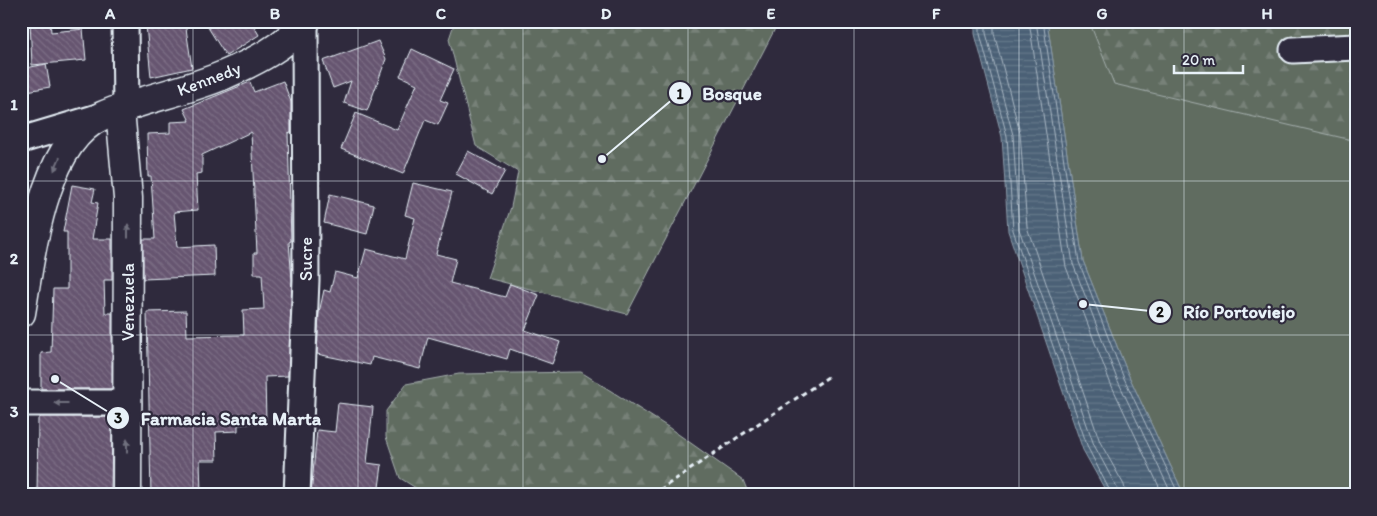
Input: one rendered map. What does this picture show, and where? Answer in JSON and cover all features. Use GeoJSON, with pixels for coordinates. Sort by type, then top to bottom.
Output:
{"type":"FeatureCollection","features":[{"type":"Feature","properties":{"kind":"street","name":"Venezuela"},"geometry":{"type":"LineString","coordinates":[[125,21],[116,112],[128,198],[127,495]]}},
{"type":"Feature","properties":{"kind":"street","name":"Kennedy"},"geometry":{"type":"LineString","coordinates":[[116,112],[199,86],[249,64],[282,44],[306,22]]}},
{"type":"Feature","properties":{"kind":"street","name":"Sucre"},"geometry":{"type":"LineString","coordinates":[[297,495],[306,280],[306,22]]}},
{"type":"Feature","properties":{"kind":"street"},"geometry":{"type":"LineString","coordinates":[[1293,50],[1356,47]]}},
{"type":"Feature","properties":{"kind":"street"},"geometry":{"type":"LineString","coordinates":[[21,140],[116,112]]}},
{"type":"Feature","properties":{"kind":"street"},"geometry":{"type":"LineString","coordinates":[[21,313],[25,263],[57,163],[73,138],[116,112]]}},
{"type":"Feature","properties":{"kind":"street"},"geometry":{"type":"LineString","coordinates":[[21,403],[128,403]]}},
{"type":"Feature","properties":{"kind":"path"},"geometry":{"type":"LineString","coordinates":[[652,495],[828,377]]}},
{"type":"Feature","properties":{"kind":"green space"},"geometry":{"type":"Polygon","coordinates":[[[455,21],[779,21],[627,314],[487,278],[511,207],[518,172],[476,146],[449,39],[455,21]]]}},
{"type":"Feature","properties":{"kind":"green space"},"geometry":{"type":"Polygon","coordinates":[[[1047,21],[1356,21],[1356,495],[1184,495],[1128,374],[1083,261],[1047,21]]]}},
{"type":"Feature","properties":{"kind":"green space"},"geometry":{"type":"Polygon","coordinates":[[[1089,21],[1356,21],[1356,141],[1114,84],[1089,21]]]}},
{"type":"Feature","properties":{"kind":"green space"},"geometry":{"type":"Polygon","coordinates":[[[581,372],[668,427],[743,480],[749,495],[427,495],[400,478],[386,437],[386,411],[406,384],[459,374],[581,372]]]}},
{"type":"Feature","properties":{"kind":"water"},"geometry":{"type":"Polygon","coordinates":[[[975,21],[1047,21],[1083,261],[1128,374],[1184,495],[1108,495],[1083,450],[1008,231],[1002,137],[975,34],[975,21]]]}},
{"type":"Feature","properties":{"kind":"building"},"geometry":{"type":"Polygon","coordinates":[[[30,21],[50,21],[51,32],[83,29],[86,60],[32,65],[30,21]]]}},
{"type":"Feature","properties":{"kind":"building"},"geometry":{"type":"Polygon","coordinates":[[[204,21],[251,21],[259,35],[226,56],[204,21]]]}},
{"type":"Feature","properties":{"kind":"building"},"geometry":{"type":"Polygon","coordinates":[[[185,22],[192,68],[151,77],[146,25],[185,22]]]}},
{"type":"Feature","properties":{"kind":"building"},"geometry":{"type":"Polygon","coordinates":[[[378,41],[386,59],[367,111],[344,103],[351,81],[333,88],[323,61],[378,41]]]}},
{"type":"Feature","properties":{"kind":"building"},"geometry":{"type":"Polygon","coordinates":[[[412,49],[454,69],[440,100],[448,103],[438,125],[425,120],[403,174],[341,149],[356,113],[397,130],[417,84],[400,76],[412,49]]]}},
{"type":"Feature","properties":{"kind":"building"},"geometry":{"type":"Polygon","coordinates":[[[46,64],[50,87],[21,92],[21,69],[46,64]]]}},
{"type":"Feature","properties":{"kind":"building"},"geometry":{"type":"Polygon","coordinates":[[[283,81],[291,102],[291,132],[288,133],[291,241],[289,242],[292,280],[288,376],[265,377],[266,422],[238,425],[238,431],[216,432],[217,460],[200,460],[201,495],[151,495],[147,312],[186,311],[187,336],[244,335],[243,310],[264,309],[262,274],[254,274],[254,253],[257,253],[251,132],[202,155],[202,173],[196,174],[198,210],[174,212],[177,247],[214,245],[215,276],[143,279],[143,239],[155,239],[151,176],[148,176],[147,134],[170,133],[170,122],[190,121],[184,109],[250,82],[254,92],[283,81]]]}},
{"type":"Feature","properties":{"kind":"building"},"geometry":{"type":"Polygon","coordinates":[[[468,151],[505,171],[492,194],[456,174],[468,151]]]}},
{"type":"Feature","properties":{"kind":"building"},"geometry":{"type":"Polygon","coordinates":[[[413,183],[452,192],[436,254],[456,259],[450,283],[505,297],[510,284],[539,295],[525,330],[560,342],[552,364],[510,349],[507,359],[428,337],[420,369],[372,357],[370,365],[317,354],[319,313],[324,290],[330,292],[335,272],[358,278],[366,249],[405,259],[415,218],[405,215],[413,183]]]}},
{"type":"Feature","properties":{"kind":"building"},"geometry":{"type":"Polygon","coordinates":[[[72,185],[95,189],[92,202],[98,203],[92,239],[112,239],[112,280],[104,280],[105,313],[112,313],[112,389],[41,389],[41,353],[51,352],[53,289],[67,289],[67,232],[63,232],[72,185]]]}},
{"type":"Feature","properties":{"kind":"building"},"geometry":{"type":"Polygon","coordinates":[[[330,194],[374,205],[367,234],[324,223],[330,194]]]}},
{"type":"Feature","properties":{"kind":"building"},"geometry":{"type":"Polygon","coordinates":[[[338,403],[373,407],[367,463],[382,465],[378,495],[311,495],[317,430],[335,432],[338,403]]]}},
{"type":"Feature","properties":{"kind":"building"},"geometry":{"type":"Polygon","coordinates":[[[41,417],[112,417],[111,495],[37,495],[38,419],[41,417]]]}},
{"type":"Feature","properties":{"kind":"place","name":"Bosque"},"geometry":{"type":"Point","coordinates":[602,159]}},
{"type":"Feature","properties":{"kind":"place","name":"Río Portoviejo"},"geometry":{"type":"Point","coordinates":[1083,304]}},
{"type":"Feature","properties":{"kind":"place","name":"Farmacia Santa Marta"},"geometry":{"type":"Point","coordinates":[55,379]}}]}
